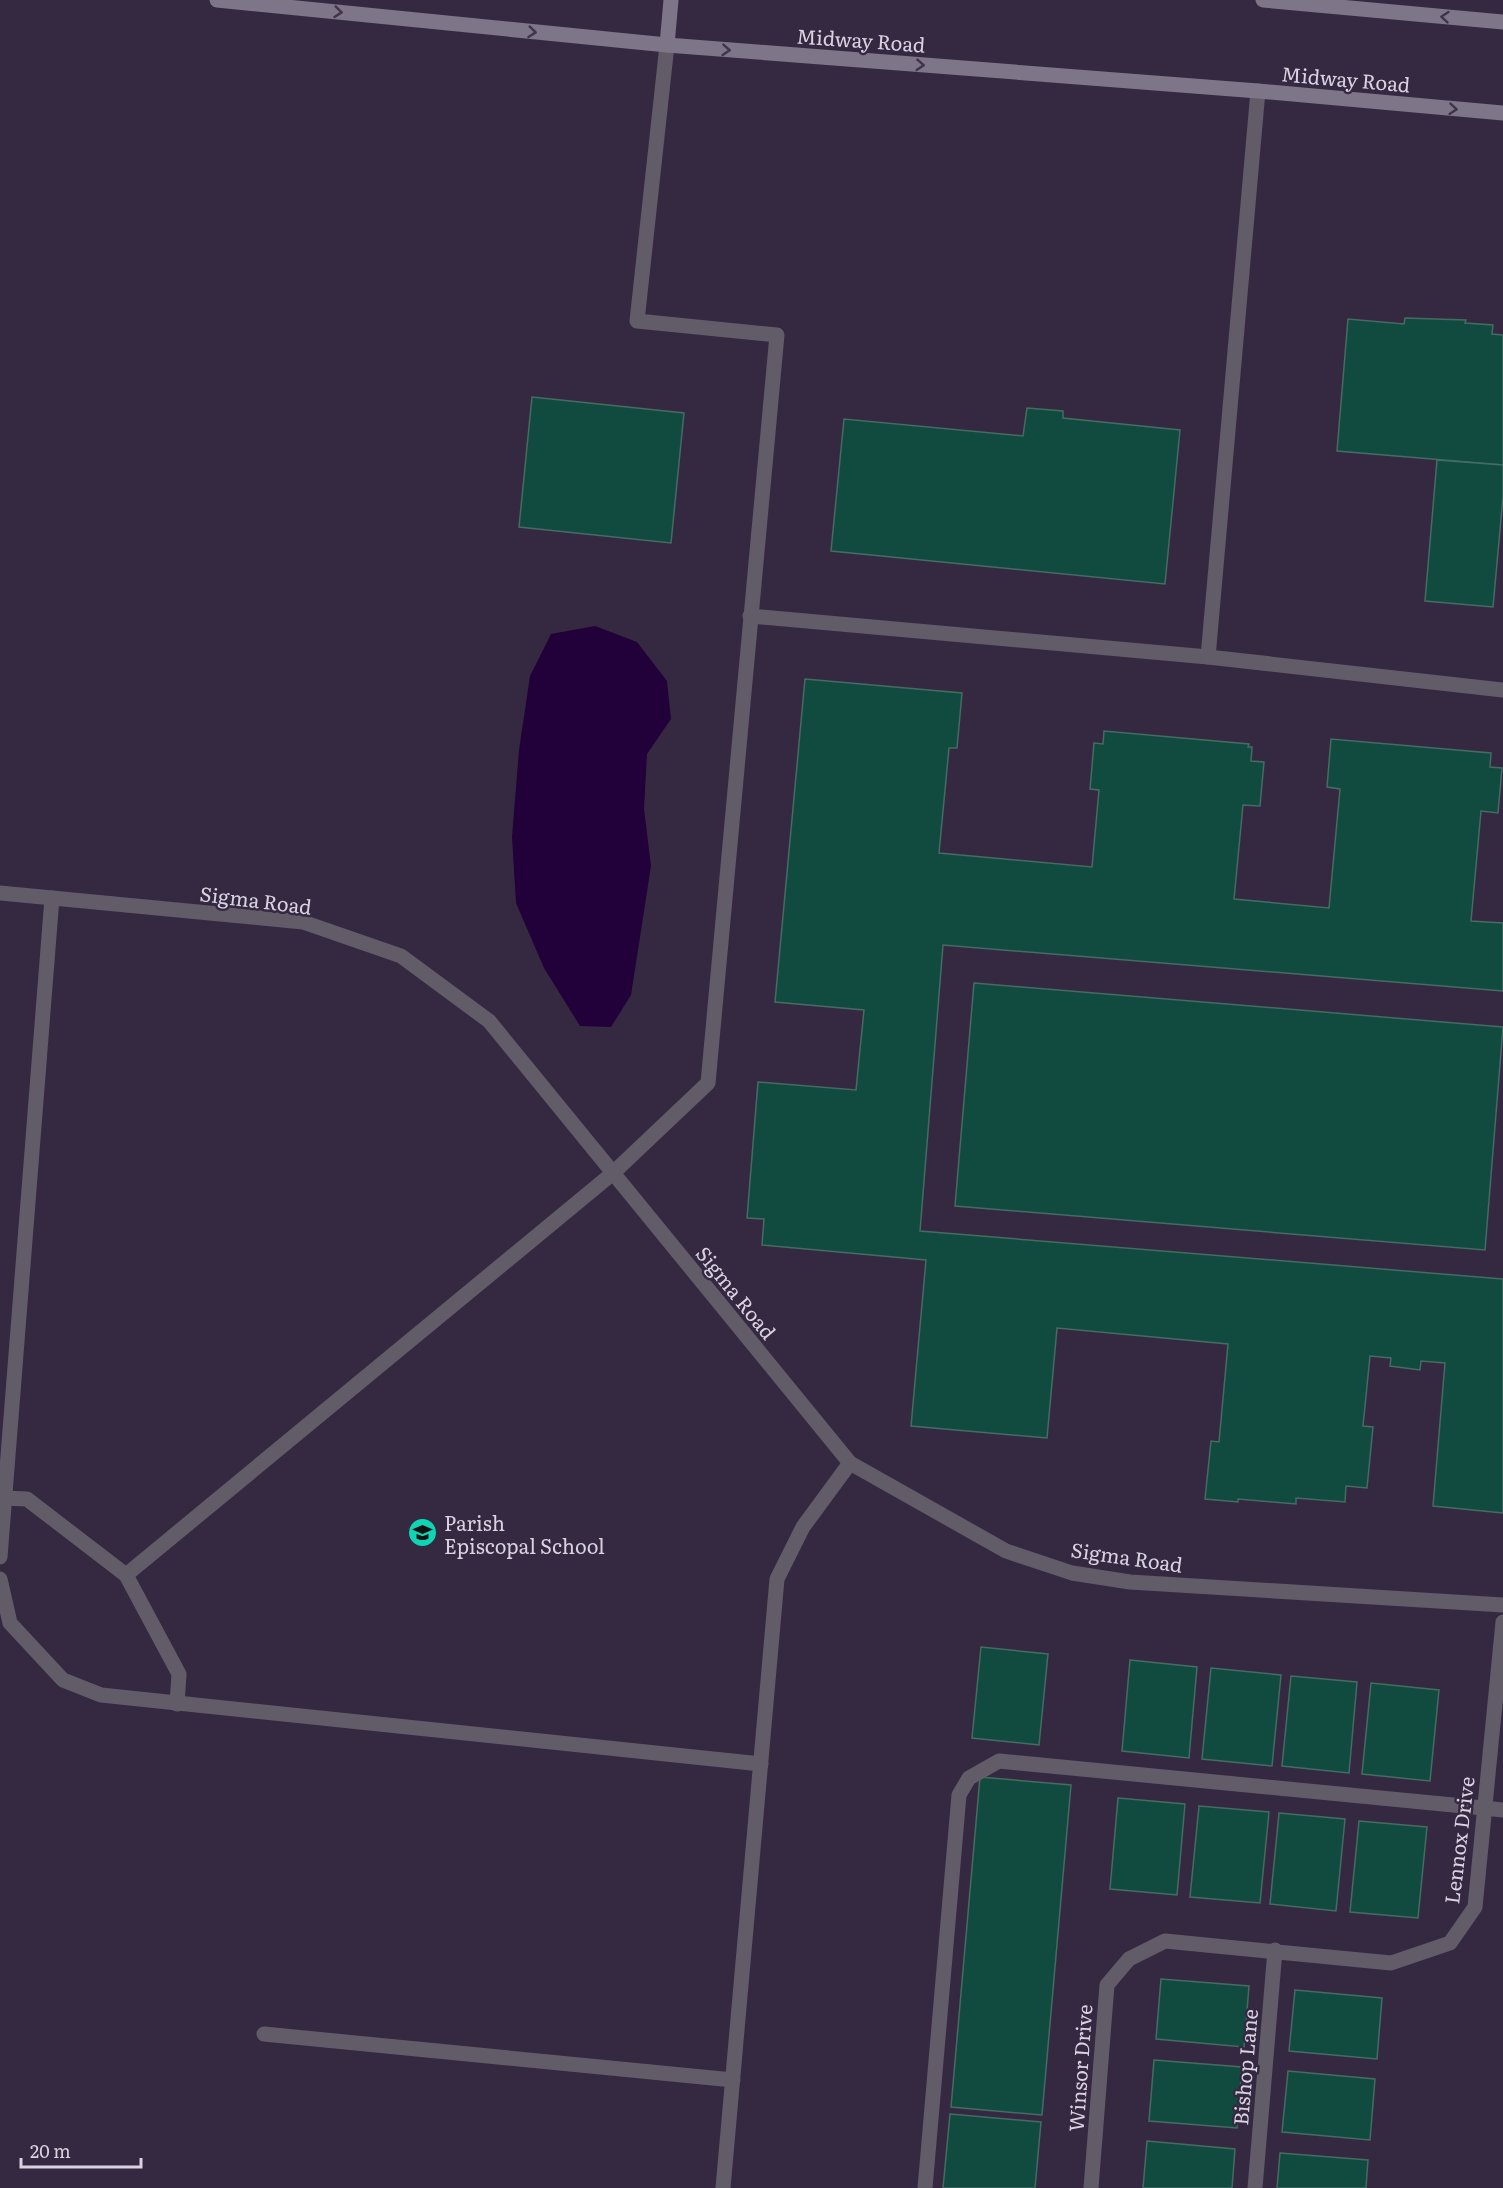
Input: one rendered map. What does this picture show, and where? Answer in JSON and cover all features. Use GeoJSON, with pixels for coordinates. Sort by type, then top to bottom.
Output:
{"type":"FeatureCollection","features":[{"type":"Feature","properties":{"kind":"main road","name":"Midway Road"},"geometry":{"type":"LineString","coordinates":[[217,0],[667,45],[1258,91],[1503,113]]}},
{"type":"Feature","properties":{"kind":"main road"},"geometry":{"type":"LineString","coordinates":[[667,45],[671,0]]}},
{"type":"Feature","properties":{"kind":"main road"},"geometry":{"type":"LineString","coordinates":[[1263,0],[1314,2],[1503,22]]}},
{"type":"Feature","properties":{"kind":"street"},"geometry":{"type":"LineString","coordinates":[[126,1575],[613,1173],[708,1083],[777,335],[637,321],[667,45]]}},
{"type":"Feature","properties":{"kind":"street"},"geometry":{"type":"LineString","coordinates":[[1208,657],[1258,91]]}},
{"type":"Feature","properties":{"kind":"street"},"geometry":{"type":"LineString","coordinates":[[750,616],[1208,657],[1503,690]]}},
{"type":"Feature","properties":{"kind":"street","name":"Sigma Road"},"geometry":{"type":"LineString","coordinates":[[0,892],[303,922],[401,956],[489,1021],[850,1463],[1006,1551],[1072,1573],[1130,1582],[1503,1605]]}},
{"type":"Feature","properties":{"kind":"street"},"geometry":{"type":"LineString","coordinates":[[0,1557],[52,898]]}},
{"type":"Feature","properties":{"kind":"street"},"geometry":{"type":"LineString","coordinates":[[723,2188],[777,1579],[803,1527],[850,1463]]}},
{"type":"Feature","properties":{"kind":"street"},"geometry":{"type":"LineString","coordinates":[[3,1498],[27,1499],[126,1575],[179,1674],[177,1704]]}},
{"type":"Feature","properties":{"kind":"street"},"geometry":{"type":"LineString","coordinates":[[0,1579],[10,1623],[63,1680],[101,1695],[761,1764]]}},
{"type":"Feature","properties":{"kind":"street","name":"Lennox Drive"},"geometry":{"type":"LineString","coordinates":[[1129,1959],[1166,1941],[1391,1963],[1450,1943],[1475,1907],[1503,1622]]}},
{"type":"Feature","properties":{"kind":"street"},"geometry":{"type":"LineString","coordinates":[[925,2188],[959,1795],[969,1778],[999,1761],[1503,1810]]}},
{"type":"Feature","properties":{"kind":"street","name":"Bishop Lane"},"geometry":{"type":"LineString","coordinates":[[1255,2188],[1275,1950]]}},
{"type":"Feature","properties":{"kind":"street","name":"Winsor Drive"},"geometry":{"type":"LineString","coordinates":[[1091,2188],[1107,1985],[1129,1959]]}},
{"type":"Feature","properties":{"kind":"street"},"geometry":{"type":"LineString","coordinates":[[264,2034],[733,2080]]}},
{"type":"Feature","properties":{"kind":"shaded area"},"geometry":{"type":"Polygon","coordinates":[[[595,626],[637,642],[667,681],[671,719],[647,754],[644,809],[651,866],[631,995],[611,1027],[580,1026],[544,968],[516,903],[512,837],[519,750],[530,676],[551,634],[595,626]]]}},
{"type":"Feature","properties":{"kind":"building"},"geometry":{"type":"Polygon","coordinates":[[[1405,318],[1466,320],[1465,323],[1493,325],[1492,334],[1503,335],[1503,465],[1337,451],[1348,319],[1404,324],[1405,318]]]}},
{"type":"Feature","properties":{"kind":"building"},"geometry":{"type":"Polygon","coordinates":[[[532,397],[684,413],[671,543],[519,527],[532,397]]]}},
{"type":"Feature","properties":{"kind":"building"},"geometry":{"type":"Polygon","coordinates":[[[1027,408],[1063,411],[1063,418],[1180,430],[1165,584],[831,551],[844,419],[1023,436],[1027,408]]]}},
{"type":"Feature","properties":{"kind":"building"},"geometry":{"type":"Polygon","coordinates":[[[1437,460],[1503,465],[1503,497],[1493,607],[1425,601],[1437,460]]]}},
{"type":"Feature","properties":{"kind":"building"},"geometry":{"type":"Polygon","coordinates":[[[805,679],[962,693],[957,748],[949,748],[939,853],[1092,867],[1099,790],[1090,789],[1094,743],[1103,744],[1104,731],[1249,744],[1248,747],[1252,747],[1251,761],[1264,762],[1260,806],[1243,805],[1234,899],[1329,908],[1340,789],[1327,787],[1331,739],[1491,753],[1490,767],[1502,768],[1498,813],[1481,811],[1471,921],[1503,923],[1503,991],[943,945],[920,1231],[1503,1279],[1503,1513],[1433,1506],[1445,1363],[1421,1361],[1420,1370],[1390,1366],[1391,1358],[1370,1356],[1363,1426],[1373,1427],[1367,1488],[1346,1486],[1345,1502],[1296,1498],[1296,1504],[1238,1499],[1238,1502],[1205,1499],[1211,1441],[1219,1442],[1228,1344],[1057,1328],[1047,1438],[911,1426],[926,1260],[762,1245],[764,1219],[747,1218],[758,1082],[856,1090],[864,1010],[775,1002],[805,679]]]}},
{"type":"Feature","properties":{"kind":"building"},"geometry":{"type":"Polygon","coordinates":[[[974,983],[1503,1027],[1485,1250],[955,1206],[974,983]]]}},
{"type":"Feature","properties":{"kind":"building"},"geometry":{"type":"Polygon","coordinates":[[[981,1647],[1048,1654],[1039,1745],[972,1738],[981,1647]]]}},
{"type":"Feature","properties":{"kind":"building"},"geometry":{"type":"Polygon","coordinates":[[[1130,1660],[1197,1667],[1189,1758],[1122,1751],[1130,1660]]]}},
{"type":"Feature","properties":{"kind":"building"},"geometry":{"type":"Polygon","coordinates":[[[1211,1668],[1281,1675],[1272,1766],[1202,1759],[1211,1668]]]}},
{"type":"Feature","properties":{"kind":"building"},"geometry":{"type":"Polygon","coordinates":[[[1291,1676],[1357,1682],[1349,1773],[1282,1766],[1291,1676]]]}},
{"type":"Feature","properties":{"kind":"building"},"geometry":{"type":"Polygon","coordinates":[[[1371,1683],[1439,1690],[1430,1781],[1362,1774],[1371,1683]]]}},
{"type":"Feature","properties":{"kind":"building"},"geometry":{"type":"Polygon","coordinates":[[[980,1777],[1071,1785],[1042,2115],[951,2107],[980,1777]]]}},
{"type":"Feature","properties":{"kind":"building"},"geometry":{"type":"Polygon","coordinates":[[[1118,1798],[1185,1804],[1177,1895],[1110,1889],[1118,1798]]]}},
{"type":"Feature","properties":{"kind":"building"},"geometry":{"type":"Polygon","coordinates":[[[1199,1806],[1269,1812],[1260,1903],[1190,1897],[1199,1806]]]}},
{"type":"Feature","properties":{"kind":"building"},"geometry":{"type":"Polygon","coordinates":[[[1279,1813],[1345,1819],[1336,1911],[1270,1904],[1279,1813]]]}},
{"type":"Feature","properties":{"kind":"building"},"geometry":{"type":"Polygon","coordinates":[[[1359,1821],[1427,1827],[1418,1918],[1350,1912],[1359,1821]]]}},
{"type":"Feature","properties":{"kind":"building"},"geometry":{"type":"Polygon","coordinates":[[[1161,1979],[1249,1986],[1244,2047],[1156,2039],[1161,1979]]]}},
{"type":"Feature","properties":{"kind":"building"},"geometry":{"type":"Polygon","coordinates":[[[1295,1990],[1382,1998],[1377,2059],[1289,2051],[1295,1990]]]}},
{"type":"Feature","properties":{"kind":"building"},"geometry":{"type":"Polygon","coordinates":[[[1154,2060],[1242,2067],[1237,2128],[1149,2121],[1154,2060]]]}},
{"type":"Feature","properties":{"kind":"building"},"geometry":{"type":"Polygon","coordinates":[[[1288,2071],[1375,2079],[1370,2140],[1282,2132],[1288,2071]]]}},
{"type":"Feature","properties":{"kind":"building"},"geometry":{"type":"Polygon","coordinates":[[[950,2114],[1041,2122],[1035,2188],[943,2188],[950,2114]]]}},
{"type":"Feature","properties":{"kind":"building"},"geometry":{"type":"Polygon","coordinates":[[[1147,2141],[1235,2149],[1232,2188],[1143,2188],[1147,2141]]]}},
{"type":"Feature","properties":{"kind":"building"},"geometry":{"type":"Polygon","coordinates":[[[1280,2153],[1368,2160],[1366,2188],[1277,2188],[1280,2153]]]}},
{"type":"Feature","properties":{"kind":"place","name":"Parish Episcopal School"},"geometry":{"type":"Point","coordinates":[423,1533]}}]}
